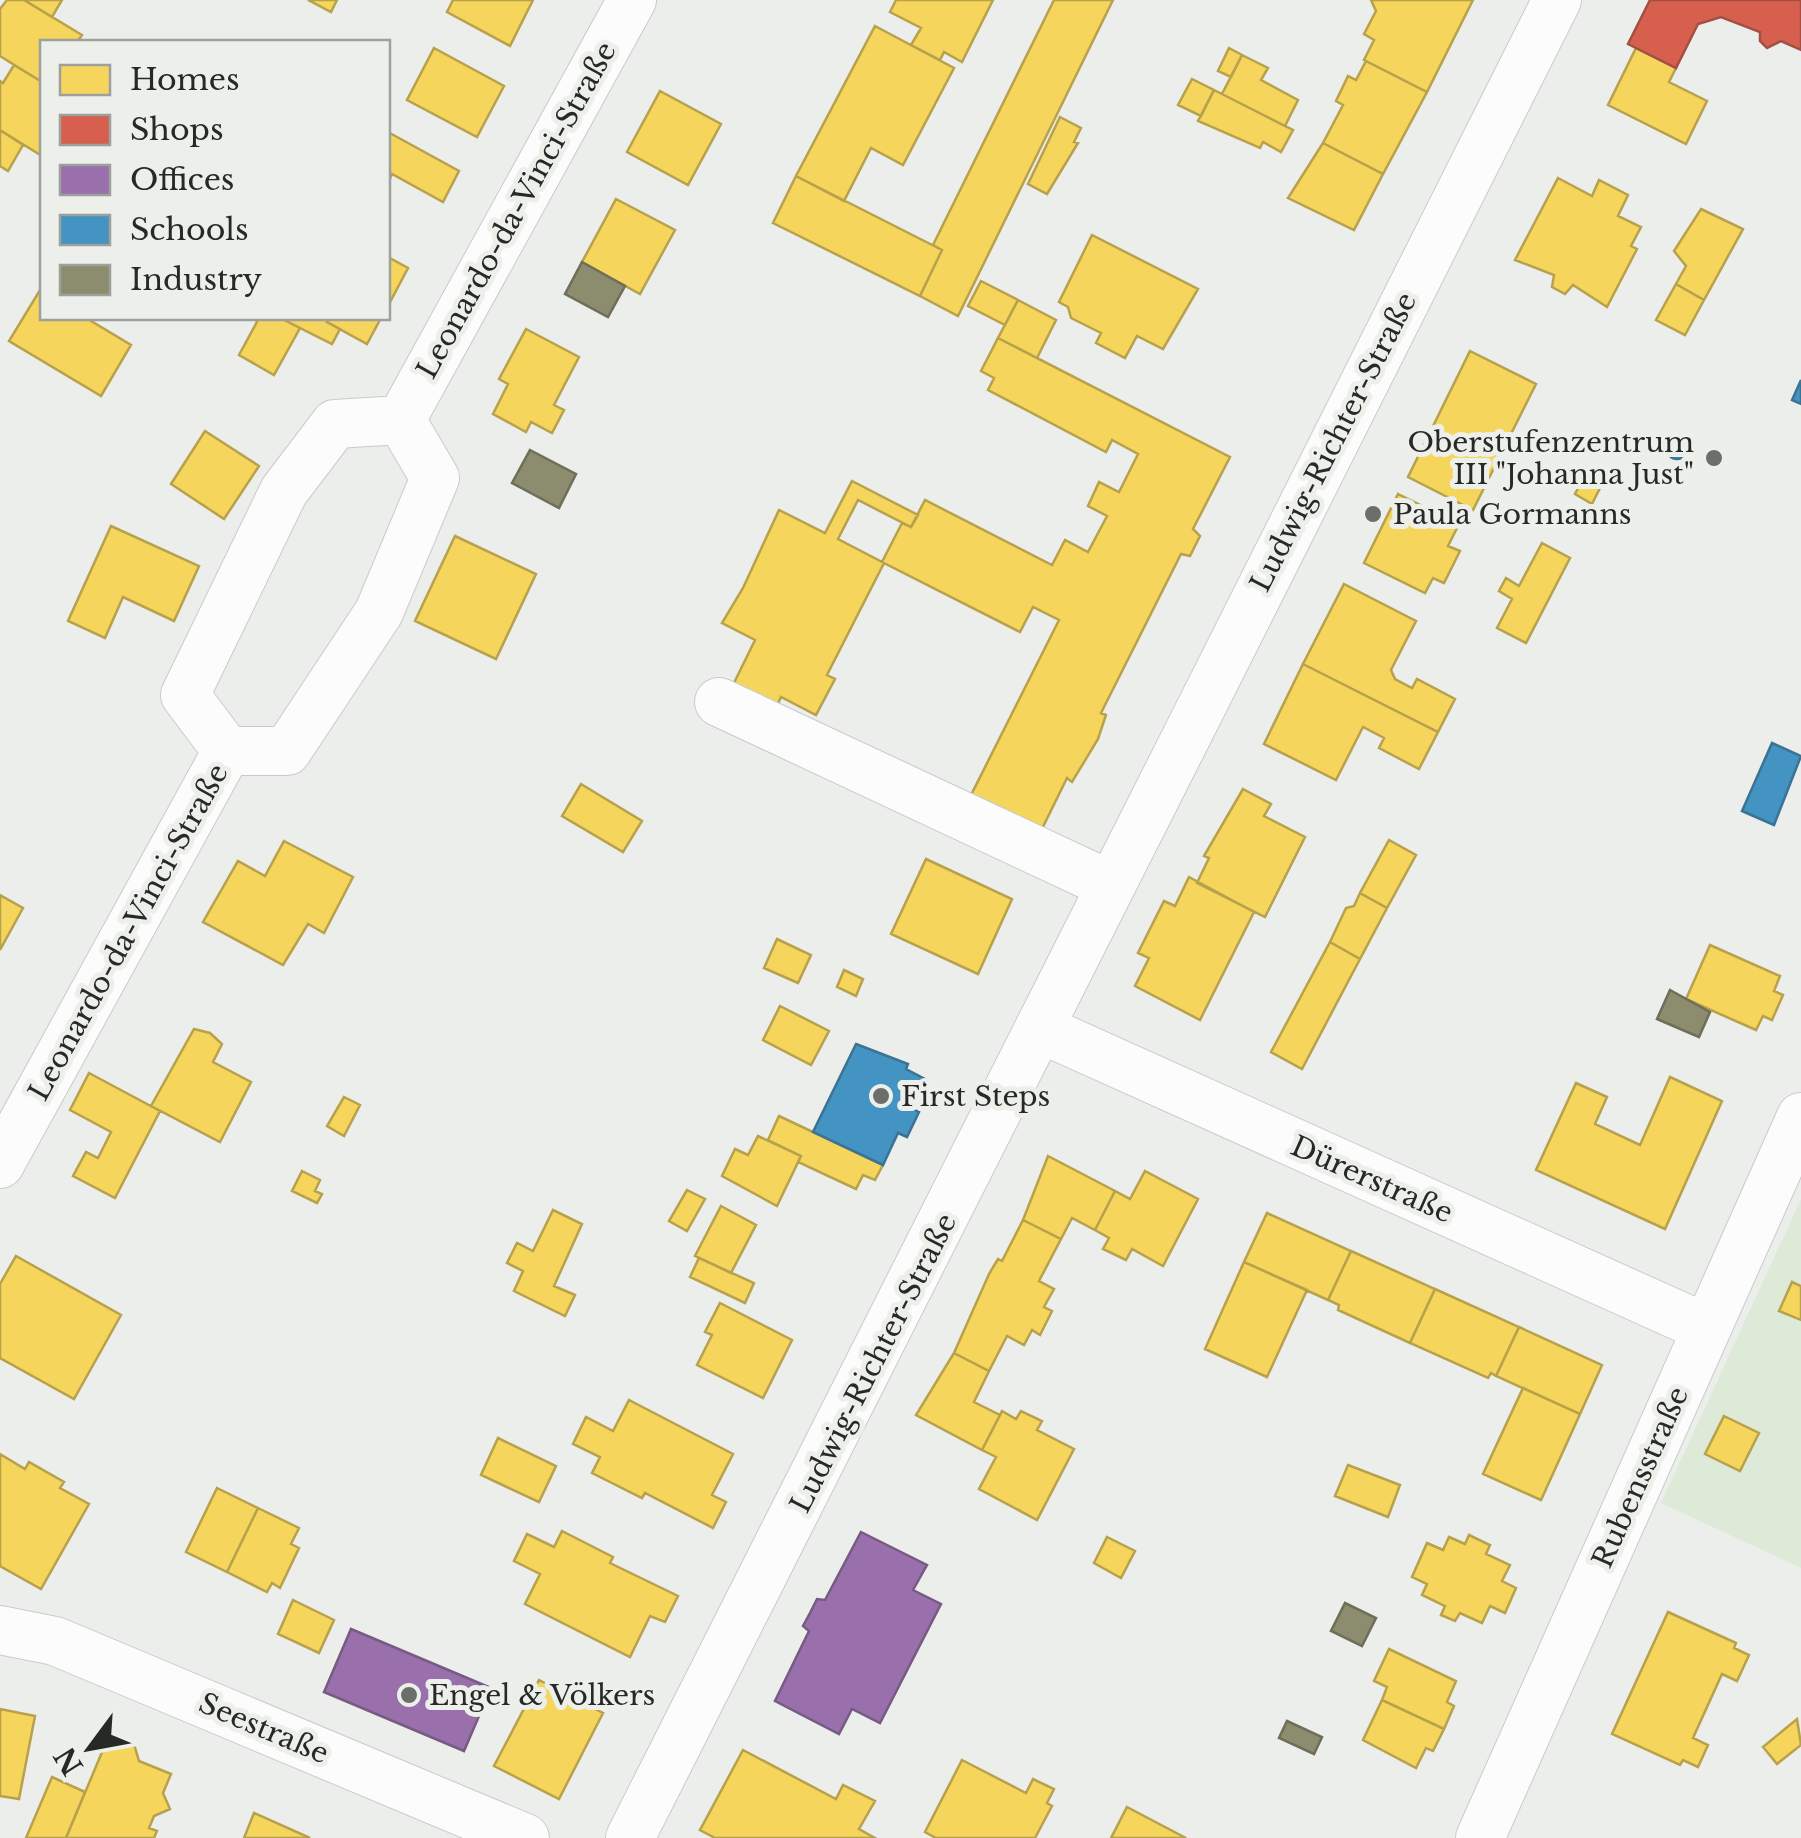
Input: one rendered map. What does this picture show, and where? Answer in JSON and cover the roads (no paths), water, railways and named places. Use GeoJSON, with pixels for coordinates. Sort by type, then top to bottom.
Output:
{"type":"FeatureCollection","features":[{"type":"Feature","properties":{"kind":"street","name":"Leonardo-da-Vinci-Straße"},"geometry":{"type":"LineString","coordinates":[[400,420],[632,0]]}},
{"type":"Feature","properties":{"kind":"street","name":"Ludwig-Richter-Straße"},"geometry":{"type":"LineString","coordinates":[[630,1838],[812,1486],[1110,884],[1557,0]]}},
{"type":"Feature","properties":{"kind":"street","name":"Leonardo-da-Vinci-Straße"},"geometry":{"type":"LineString","coordinates":[[227,752],[186,695],[284,491],[335,424],[400,420]]}},
{"type":"Feature","properties":{"kind":"street","name":"Leonardo-da-Vinci-Straße"},"geometry":{"type":"LineString","coordinates":[[227,752],[287,751],[379,612],[434,478],[400,420]]}},
{"type":"Feature","properties":{"kind":"street"},"geometry":{"type":"LineString","coordinates":[[719,702],[1110,884]]}},
{"type":"Feature","properties":{"kind":"street","name":"Leonardo-da-Vinci-Straße"},"geometry":{"type":"LineString","coordinates":[[0,1164],[227,752]]}},
{"type":"Feature","properties":{"kind":"street","name":"Dürerstraße"},"geometry":{"type":"LineString","coordinates":[[1040,1028],[1706,1328]]}},
{"type":"Feature","properties":{"kind":"street","name":"Rubensstraße"},"geometry":{"type":"LineString","coordinates":[[1480,1838],[1801,1117]]}},
{"type":"Feature","properties":{"kind":"street","name":"Seestraße"},"geometry":{"type":"LineString","coordinates":[[0,1630],[55,1641],[525,1838]]}},
{"type":"Feature","properties":{"kind":"place","name":"Oberstufenzentrum III \"Johanna Just\""},"geometry":{"type":"Point","coordinates":[1714,458]}},
{"type":"Feature","properties":{"kind":"place","name":"Paula Gormanns"},"geometry":{"type":"Point","coordinates":[1373,514]}},
{"type":"Feature","properties":{"kind":"place","name":"First Steps"},"geometry":{"type":"Point","coordinates":[881,1096]}},
{"type":"Feature","properties":{"kind":"place","name":"Engel & Völkers"},"geometry":{"type":"Point","coordinates":[409,1695]}}]}
